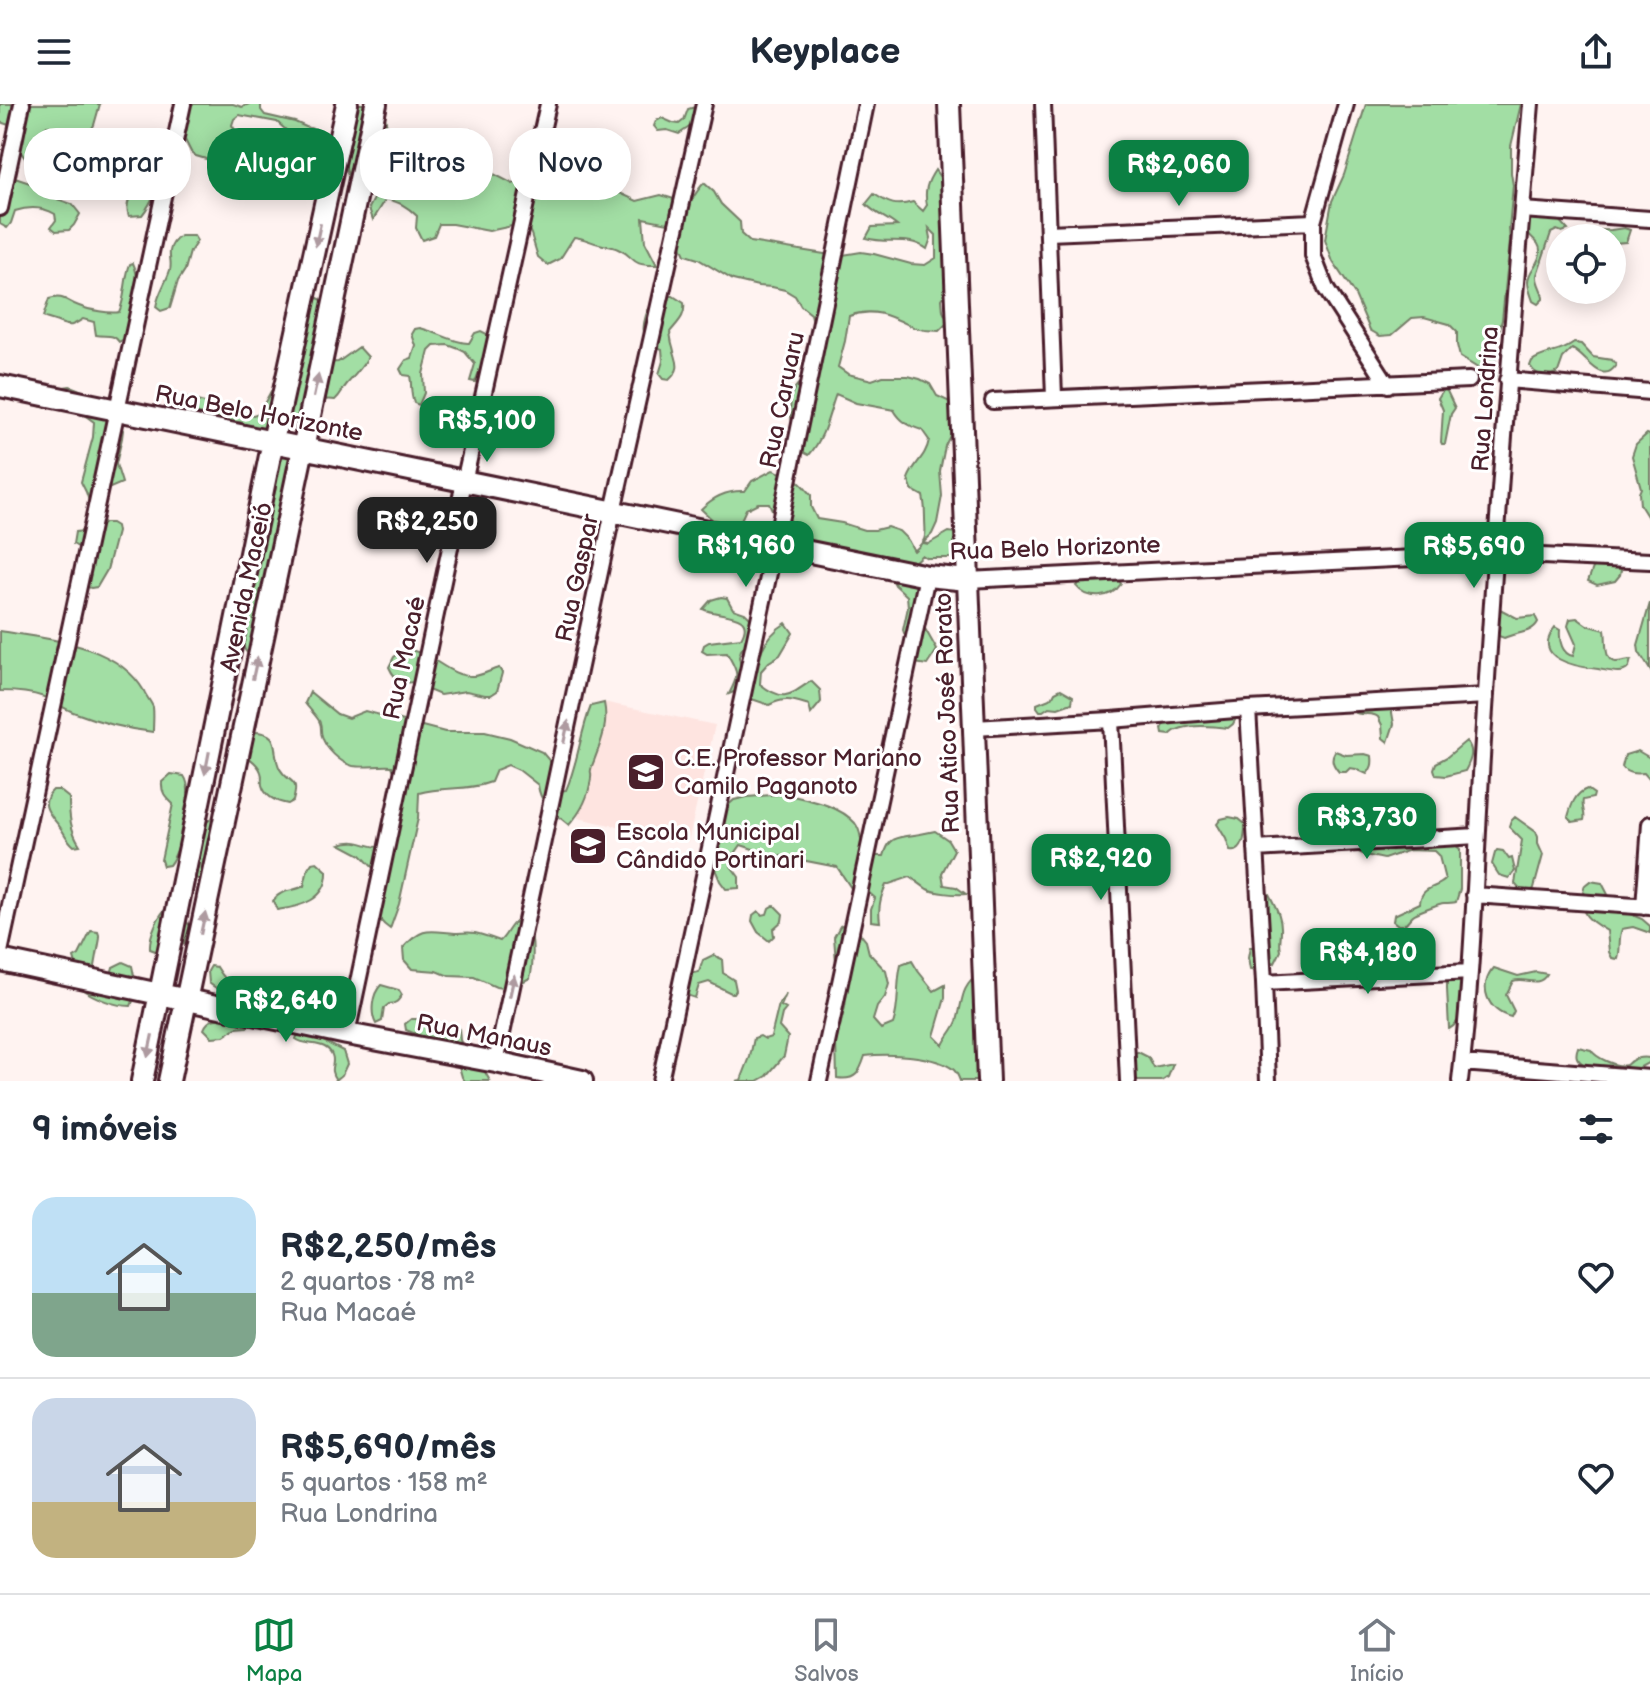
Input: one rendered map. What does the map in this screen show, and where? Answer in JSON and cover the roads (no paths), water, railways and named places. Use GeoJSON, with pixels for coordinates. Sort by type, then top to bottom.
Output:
{"type":"FeatureCollection","features":[{"type":"Feature","properties":{"kind":"street"},"geometry":{"type":"LineString","coordinates":[[0,208],[22,104]]}},
{"type":"Feature","properties":{"kind":"street"},"geometry":{"type":"LineString","coordinates":[[0,952],[183,104]]}},
{"type":"Feature","properties":{"kind":"street","name":"Avenida Maceió"},"geometry":{"type":"LineString","coordinates":[[142,1081],[273,441],[347,104]]}},
{"type":"Feature","properties":{"kind":"street","name":"Avenida Maceió"},"geometry":{"type":"LineString","coordinates":[[169,1081],[376,104]]}},
{"type":"Feature","properties":{"kind":"street","name":"Rua Macaé"},"geometry":{"type":"LineString","coordinates":[[347,1034],[548,104]]}},
{"type":"Feature","properties":{"kind":"street","name":"Rua Gaspar"},"geometry":{"type":"LineString","coordinates":[[496,1062],[613,511],[704,104]]}},
{"type":"Feature","properties":{"kind":"street","name":"Rua Caruaru"},"geometry":{"type":"LineString","coordinates":[[660,1081],[866,104]]}},
{"type":"Feature","properties":{"kind":"street","name":"Rua Atico José Rorato"},"geometry":{"type":"LineString","coordinates":[[949,104],[988,1081]]}},
{"type":"Feature","properties":{"kind":"street"},"geometry":{"type":"LineString","coordinates":[[1043,104],[1054,397]]}},
{"type":"Feature","properties":{"kind":"street"},"geometry":{"type":"LineString","coordinates":[[1346,104],[1313,222],[1313,256],[1326,289],[1388,385]]}},
{"type":"Feature","properties":{"kind":"street","name":"Rua Londrina"},"geometry":{"type":"LineString","coordinates":[[1460,1081],[1470,972],[1507,380],[1531,104]]}},
{"type":"Feature","properties":{"kind":"street"},"geometry":{"type":"LineString","coordinates":[[1522,210],[1650,219]]}},
{"type":"Feature","properties":{"kind":"street"},"geometry":{"type":"LineString","coordinates":[[1048,233],[1313,222]]}},
{"type":"Feature","properties":{"kind":"street"},"geometry":{"type":"LineString","coordinates":[[993,401],[1469,380]]}},
{"type":"Feature","properties":{"kind":"street"},"geometry":{"type":"LineString","coordinates":[[1507,380],[1650,392]]}},
{"type":"Feature","properties":{"kind":"street","name":"Rua Belo Horizonte"},"geometry":{"type":"LineString","coordinates":[[0,386],[927,576],[968,580],[1496,554],[1650,561]]}},
{"type":"Feature","properties":{"kind":"street"},"geometry":{"type":"LineString","coordinates":[[819,1081],[927,576]]}},
{"type":"Feature","properties":{"kind":"street"},"geometry":{"type":"LineString","coordinates":[[974,728],[1486,696]]}},
{"type":"Feature","properties":{"kind":"street"},"geometry":{"type":"LineString","coordinates":[[1248,709],[1268,1081]]}},
{"type":"Feature","properties":{"kind":"street"},"geometry":{"type":"LineString","coordinates":[[1111,720],[1128,1081]]}},
{"type":"Feature","properties":{"kind":"street"},"geometry":{"type":"LineString","coordinates":[[1474,895],[1647,907],[1650,824]]}},
{"type":"Feature","properties":{"kind":"street"},"geometry":{"type":"LineString","coordinates":[[1256,849],[1477,836]]}},
{"type":"Feature","properties":{"kind":"street","name":"Rua Manaus"},"geometry":{"type":"LineString","coordinates":[[0,960],[582,1081]]}},
{"type":"Feature","properties":{"kind":"street"},"geometry":{"type":"LineString","coordinates":[[1264,983],[1470,972]]}},
{"type":"Feature","properties":{"kind":"street"},"geometry":{"type":"LineString","coordinates":[[1462,1063],[1650,1078]]}},
{"type":"Feature","properties":{"kind":"place","name":"C.E. Professor Mariano Camilo Paganoto"},"geometry":{"type":"Point","coordinates":[646,772]}},
{"type":"Feature","properties":{"kind":"place","name":"Escola Municipal Cândido Portinari"},"geometry":{"type":"Point","coordinates":[588,846]}}]}
